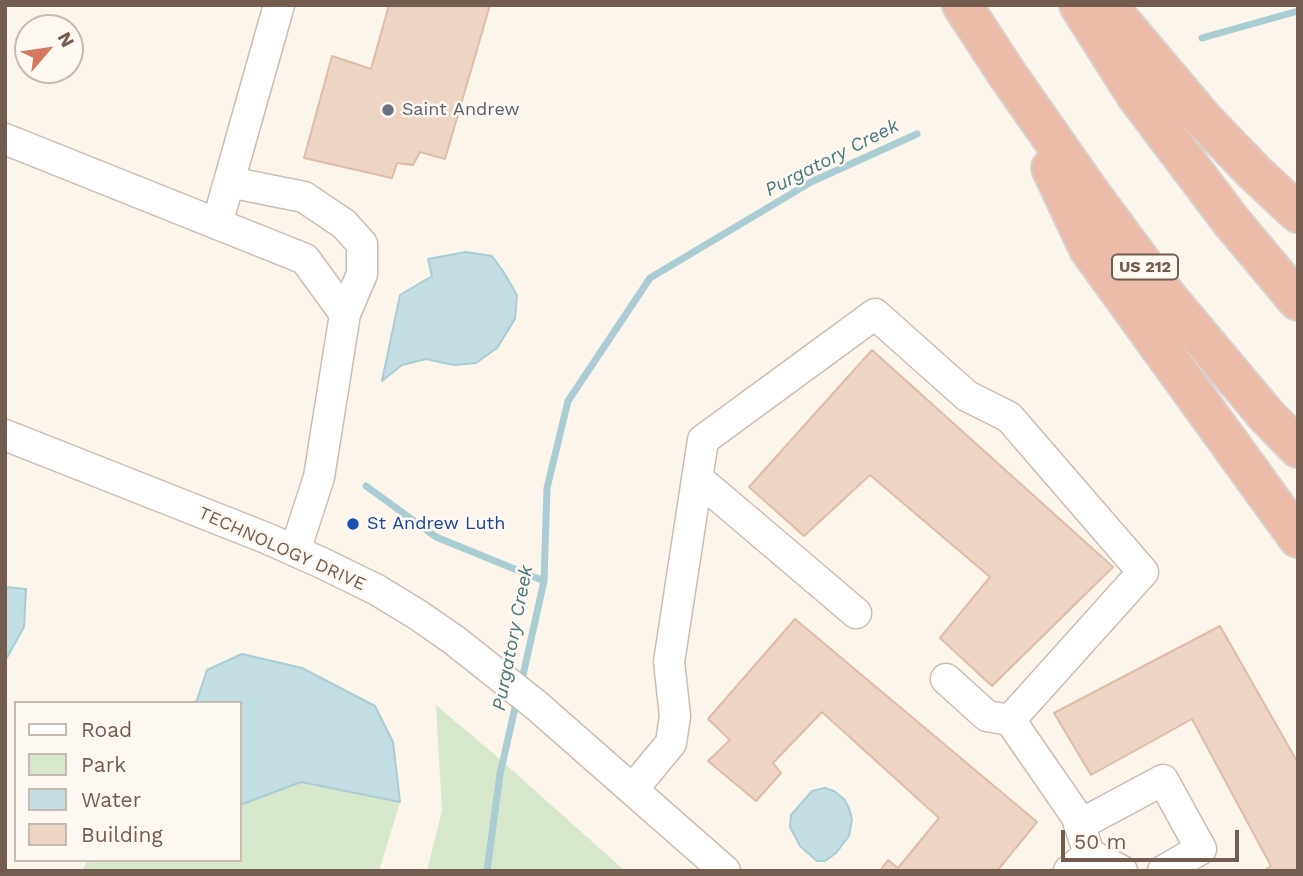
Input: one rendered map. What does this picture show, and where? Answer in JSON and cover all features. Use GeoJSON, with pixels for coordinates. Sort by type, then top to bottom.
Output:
{"type":"FeatureCollection","features":[{"type":"Feature","properties":{"kind":"highway","name":"US 212"},"geometry":{"type":"LineString","coordinates":[[962,5],[1088,190],[1167,297],[1266,415],[1298,448]]}},
{"type":"Feature","properties":{"kind":"highway"},"geometry":{"type":"LineString","coordinates":[[1079,5],[1136,95],[1231,221],[1298,301]]}},
{"type":"Feature","properties":{"kind":"highway"},"geometry":{"type":"LineString","coordinates":[[1107,5],[1204,120],[1298,214]]}},
{"type":"Feature","properties":{"kind":"highway"},"geometry":{"type":"LineString","coordinates":[[1007,74],[1089,249],[1298,538]]}},
{"type":"Feature","properties":{"kind":"street"},"geometry":{"type":"LineString","coordinates":[[217,224],[279,5]]}},
{"type":"Feature","properties":{"kind":"street"},"geometry":{"type":"LineString","coordinates":[[5,139],[304,259],[345,314]]}},
{"type":"Feature","properties":{"kind":"street"},"geometry":{"type":"LineString","coordinates":[[229,182],[303,197],[344,224],[362,244],[362,274],[345,314],[319,477],[295,551]]}},
{"type":"Feature","properties":{"kind":"street"},"geometry":{"type":"LineString","coordinates":[[633,789],[671,743],[675,716],[669,662],[703,440],[876,314],[967,396],[1009,416],[1143,572],[1010,720]]}},
{"type":"Feature","properties":{"kind":"street","name":"TECHNOLOGY DRIVE"},"geometry":{"type":"LineString","coordinates":[[5,435],[295,551],[377,590],[418,615],[494,671],[725,871]]}},
{"type":"Feature","properties":{"kind":"street"},"geometry":{"type":"LineString","coordinates":[[697,478],[856,613]]}},
{"type":"Feature","properties":{"kind":"street"},"geometry":{"type":"LineString","coordinates":[[946,679],[987,716],[1010,720],[1077,817],[1079,862],[1122,871]]}},
{"type":"Feature","properties":{"kind":"street"},"geometry":{"type":"LineString","coordinates":[[1079,825],[1163,780],[1201,849],[1163,871]]}},
{"type":"Feature","properties":{"kind":"green space"},"geometry":{"type":"Polygon","coordinates":[[[436,705],[625,871],[427,871],[442,811],[436,705]]]}},
{"type":"Feature","properties":{"kind":"green space"},"geometry":{"type":"Polygon","coordinates":[[[301,782],[400,802],[379,871],[82,871],[87,862],[242,862],[242,804],[301,782]]]}},
{"type":"Feature","properties":{"kind":"water"},"geometry":{"type":"Polygon","coordinates":[[[466,252],[492,256],[517,295],[515,319],[497,348],[476,363],[454,365],[426,359],[402,365],[382,381],[400,295],[432,276],[428,259],[466,252]]]}},
{"type":"Feature","properties":{"kind":"water"},"geometry":{"type":"Polygon","coordinates":[[[5,587],[26,589],[24,627],[5,661],[5,587]]]}},
{"type":"Feature","properties":{"kind":"water"},"geometry":{"type":"Polygon","coordinates":[[[242,654],[302,668],[375,706],[393,742],[400,802],[301,782],[242,804],[242,701],[196,701],[207,670],[242,654]]]}},
{"type":"Feature","properties":{"kind":"water"},"geometry":{"type":"Polygon","coordinates":[[[825,788],[844,799],[852,819],[849,836],[836,853],[825,861],[817,861],[800,846],[790,827],[791,815],[812,791],[825,788]]]}},
{"type":"Feature","properties":{"kind":"building","name":"Saint Andrew"},"geometry":{"type":"Polygon","coordinates":[[[389,5],[490,5],[445,159],[420,152],[413,165],[397,163],[392,178],[304,158],[332,56],[371,69],[389,5]]]}},
{"type":"Feature","properties":{"kind":"building"},"geometry":{"type":"Polygon","coordinates":[[[872,350],[1113,567],[992,686],[940,638],[990,577],[870,475],[804,536],[749,487],[872,350]]]}},
{"type":"Feature","properties":{"kind":"building"},"geometry":{"type":"Polygon","coordinates":[[[795,619],[1037,822],[997,871],[880,871],[888,860],[898,868],[939,818],[822,712],[773,763],[781,773],[756,801],[708,761],[730,740],[708,719],[795,619]]]}},
{"type":"Feature","properties":{"kind":"building"},"geometry":{"type":"Polygon","coordinates":[[[1220,626],[1298,763],[1298,871],[1263,871],[1271,866],[1192,719],[1091,775],[1054,713],[1220,626]]]}},
{"type":"Feature","properties":{"kind":"waterway","name":"Purgatory Creek"},"geometry":{"type":"LineString","coordinates":[[1202,38],[1298,11]]}},
{"type":"Feature","properties":{"kind":"waterway","name":"Purgatory Creek"},"geometry":{"type":"LineString","coordinates":[[521,684],[544,581],[547,488],[568,401],[650,278],[811,182],[917,134]]}},
{"type":"Feature","properties":{"kind":"waterway"},"geometry":{"type":"LineString","coordinates":[[366,486],[436,537],[544,581]]}},
{"type":"Feature","properties":{"kind":"waterway","name":"Purgatory Creek"},"geometry":{"type":"LineString","coordinates":[[487,871],[500,774],[517,699]]}},
{"type":"Feature","properties":{"kind":"place","name":"Saint Andrew"},"geometry":{"type":"Point","coordinates":[388,110]}},
{"type":"Feature","properties":{"kind":"place","name":"St Andrew Luth"},"geometry":{"type":"Point","coordinates":[353,524]}}]}
